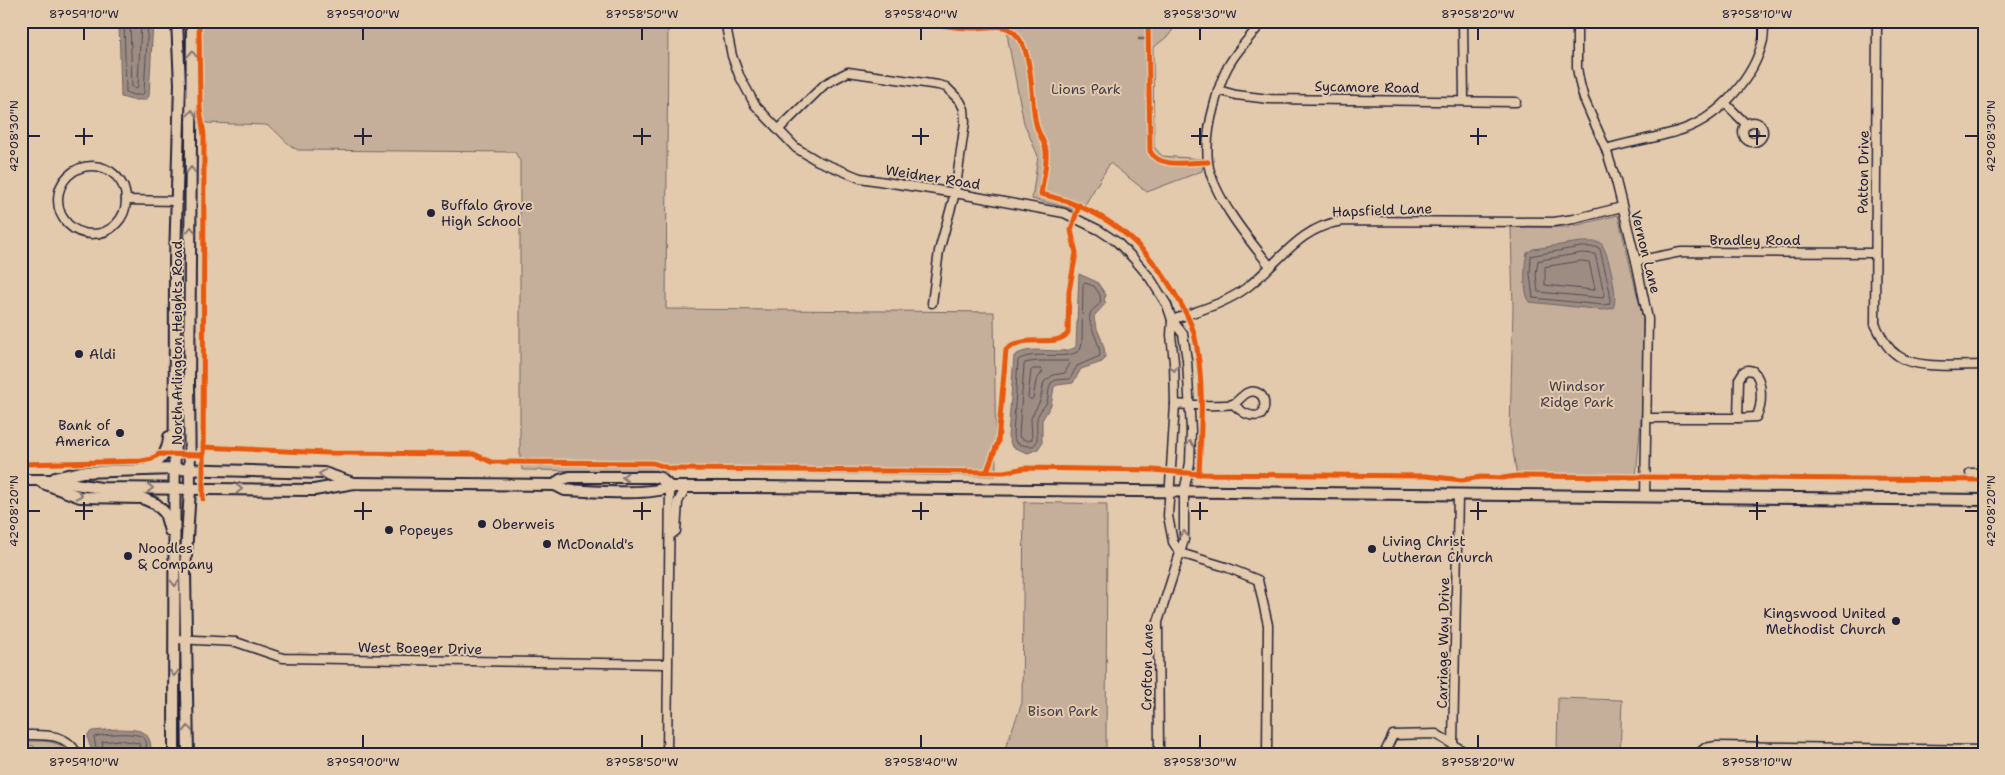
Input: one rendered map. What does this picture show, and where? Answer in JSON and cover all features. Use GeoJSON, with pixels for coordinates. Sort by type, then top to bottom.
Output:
{"type":"FeatureCollection","features":[{"type":"Feature","properties":{"kind":"main road","name":"North Arlington Heights Road"},"geometry":{"type":"LineString","coordinates":[[174,754],[174,488],[180,84],[177,21]]}},
{"type":"Feature","properties":{"kind":"main road","name":"North Arlington Heights Road"},"geometry":{"type":"LineString","coordinates":[[188,754],[186,572],[190,489],[192,21]]}},
{"type":"Feature","properties":{"kind":"main road"},"geometry":{"type":"LineString","coordinates":[[145,470],[155,464],[168,449],[170,408],[175,392]]}},
{"type":"Feature","properties":{"kind":"main road"},"geometry":{"type":"LineString","coordinates":[[49,480],[82,472],[190,469],[324,473],[354,484]]}},
{"type":"Feature","properties":{"kind":"main road"},"geometry":{"type":"LineString","coordinates":[[21,480],[49,480],[101,488],[190,489],[314,490],[354,484],[556,485],[565,490],[655,491],[670,487],[686,487],[1984,500]]}},
{"type":"Feature","properties":{"kind":"main road"},"geometry":{"type":"LineString","coordinates":[[33,480],[80,497],[142,498],[156,504],[165,513],[174,551]]}},
{"type":"Feature","properties":{"kind":"street","name":"Weidner Road"},"geometry":{"type":"LineString","coordinates":[[725,21],[732,56],[739,75],[756,105],[796,148],[818,161],[860,178],[1053,210],[1075,217],[1100,230],[1117,242],[1133,258],[1150,278],[1167,305],[1172,320],[1183,334],[1190,405],[1189,468],[1184,492]]}},
{"type":"Feature","properties":{"kind":"street"},"geometry":{"type":"LineString","coordinates":[[1263,21],[1230,63],[1218,90],[1210,118],[1208,162],[1217,191],[1246,237],[1270,266]]}},
{"type":"Feature","properties":{"kind":"street"},"geometry":{"type":"LineString","coordinates":[[1463,21],[1464,101]]}},
{"type":"Feature","properties":{"kind":"street","name":"Vernon Lane"},"geometry":{"type":"LineString","coordinates":[[1577,21],[1577,68],[1580,84],[1584,99],[1606,149],[1636,261],[1648,319],[1648,418],[1645,496]]}},
{"type":"Feature","properties":{"kind":"street"},"geometry":{"type":"LineString","coordinates":[[1606,149],[1685,129],[1700,121],[1724,103],[1748,74],[1763,40],[1764,21]]}},
{"type":"Feature","properties":{"kind":"street","name":"Patton Drive"},"geometry":{"type":"LineString","coordinates":[[1878,21],[1875,324],[1885,343],[1896,355],[1906,361],[1917,364],[1984,365]]}},
{"type":"Feature","properties":{"kind":"street"},"geometry":{"type":"LineString","coordinates":[[778,130],[825,84],[848,72],[946,87],[960,101],[965,115],[956,193],[939,251],[932,303]]}},
{"type":"Feature","properties":{"kind":"street","name":"Sycamore Road"},"geometry":{"type":"LineString","coordinates":[[1218,90],[1236,95],[1269,99],[1516,102]]}},
{"type":"Feature","properties":{"kind":"street"},"geometry":{"type":"LineString","coordinates":[[1724,103],[1747,126]]}},
{"type":"Feature","properties":{"kind":"street"},"geometry":{"type":"LineString","coordinates":[[85,166],[96,166],[107,169],[116,175],[122,184],[126,200],[122,216],[115,225],[105,231],[94,234],[82,232],[72,227],[64,219],[59,209],[58,197],[60,187],[66,177],[75,170],[85,166]]}},
{"type":"Feature","properties":{"kind":"street"},"geometry":{"type":"LineString","coordinates":[[126,200],[177,201]]}},
{"type":"Feature","properties":{"kind":"street","name":"Hapsfield Lane"},"geometry":{"type":"LineString","coordinates":[[1172,320],[1238,293],[1248,287],[1306,234],[1326,223],[1352,221],[1553,222],[1574,219],[1622,207]]}},
{"type":"Feature","properties":{"kind":"street","name":"Bradley Road"},"geometry":{"type":"LineString","coordinates":[[1636,261],[1681,252],[1875,253]]}},
{"type":"Feature","properties":{"kind":"street","name":"Weidner Road"},"geometry":{"type":"LineString","coordinates":[[1169,492],[1175,404],[1171,335],[1172,320]]}},
{"type":"Feature","properties":{"kind":"street"},"geometry":{"type":"LineString","coordinates":[[1648,418],[1738,418],[1753,418],[1758,414],[1760,382],[1757,374],[1753,371],[1744,371],[1739,378],[1738,418]]}},
{"type":"Feature","properties":{"kind":"street"},"geometry":{"type":"LineString","coordinates":[[1175,404],[1232,404]]}},
{"type":"Feature","properties":{"kind":"street"},"geometry":{"type":"LineString","coordinates":[[1970,473],[1984,473]]}},
{"type":"Feature","properties":{"kind":"street"},"geometry":{"type":"LineString","coordinates":[[667,754],[667,664],[671,535],[669,532],[670,487]]}},
{"type":"Feature","properties":{"kind":"street"},"geometry":{"type":"LineString","coordinates":[[671,535],[676,531],[678,502],[686,487]]}},
{"type":"Feature","properties":{"kind":"street"},"geometry":{"type":"LineString","coordinates":[[1169,492],[1168,516],[1173,542],[1180,553],[1226,567],[1258,580],[1268,625],[1267,754]]}},
{"type":"Feature","properties":{"kind":"street","name":"Crofton Lane"},"geometry":{"type":"LineString","coordinates":[[1159,754],[1158,622],[1184,540],[1184,492]]}},
{"type":"Feature","properties":{"kind":"street","name":"Carriage Way Drive"},"geometry":{"type":"LineString","coordinates":[[1454,744],[1458,496]]}},
{"type":"Feature","properties":{"kind":"street","name":"West Boeger Drive"},"geometry":{"type":"LineString","coordinates":[[175,639],[236,642],[283,658],[667,664]]}},
{"type":"Feature","properties":{"kind":"street"},"geometry":{"type":"LineString","coordinates":[[1384,754],[1393,735],[1436,734],[1468,754]]}},
{"type":"Feature","properties":{"kind":"street"},"geometry":{"type":"LineString","coordinates":[[21,735],[49,735],[66,740],[77,754]]}},
{"type":"Feature","properties":{"kind":"street"},"geometry":{"type":"LineString","coordinates":[[1698,754],[1705,748],[1716,746],[1820,751],[1956,752],[1984,750]]}},
{"type":"Feature","properties":{"kind":"green space","name":"Buffalo Grove High School"},"geometry":{"type":"Polygon","coordinates":[[[196,21],[668,21],[666,309],[994,312],[996,476],[523,470],[520,464],[520,161],[515,152],[298,150],[266,125],[206,123],[196,117],[196,21]]]}},
{"type":"Feature","properties":{"kind":"green space","name":"Lions Park"},"geometry":{"type":"Polygon","coordinates":[[[1007,21],[1179,21],[1169,35],[1153,48],[1154,147],[1162,156],[1204,159],[1202,171],[1147,192],[1110,163],[1080,213],[1032,199],[1038,156],[1024,123],[1008,40],[1007,21]]]}},
{"type":"Feature","properties":{"kind":"green space","name":"Windsor Ridge Park"},"geometry":{"type":"Polygon","coordinates":[[[1618,215],[1643,319],[1643,395],[1636,478],[1517,476],[1510,433],[1513,308],[1511,227],[1570,227],[1618,215]]]}},
{"type":"Feature","properties":{"kind":"green space","name":"Bison Park"},"geometry":{"type":"Polygon","coordinates":[[[1024,502],[1107,504],[1106,754],[1003,754],[1022,703],[1024,502]]]}},
{"type":"Feature","properties":{"kind":"green space"},"geometry":{"type":"Polygon","coordinates":[[[1558,698],[1622,700],[1620,754],[1557,754],[1558,698]]]}},
{"type":"Feature","properties":{"kind":"green space"},"geometry":{"type":"Polygon","coordinates":[[[28,741],[46,741],[57,744],[71,754],[34,754],[34,746],[25,745],[28,741]]]}},
{"type":"Feature","properties":{"kind":"water"},"geometry":{"type":"Polygon","coordinates":[[[119,21],[153,21],[149,96],[146,100],[132,100],[121,97],[119,21]]]}},
{"type":"Feature","properties":{"kind":"water"},"geometry":{"type":"Polygon","coordinates":[[[1581,242],[1600,242],[1603,246],[1614,285],[1613,308],[1603,310],[1530,302],[1525,286],[1527,253],[1533,249],[1581,242]]]}},
{"type":"Feature","properties":{"kind":"water"},"geometry":{"type":"Polygon","coordinates":[[[1079,274],[1097,282],[1106,295],[1104,300],[1106,303],[1094,316],[1104,347],[1105,359],[1102,362],[1081,369],[1073,383],[1054,387],[1051,405],[1042,420],[1042,443],[1038,449],[1028,453],[1012,447],[1008,436],[1014,356],[1021,352],[1037,350],[1062,351],[1076,347],[1079,274]]]}},
{"type":"Feature","properties":{"kind":"water"},"geometry":{"type":"Polygon","coordinates":[[[138,730],[147,735],[151,746],[151,754],[93,754],[88,734],[92,731],[138,730]]]}},
{"type":"Feature","properties":{"kind":"waterway"},"geometry":{"type":"LineString","coordinates":[[1139,39],[1144,39]]}},
{"type":"Feature","properties":{"kind":"cycle path"},"geometry":{"type":"LineString","coordinates":[[199,21],[200,108],[204,135],[203,499]]}},
{"type":"Feature","properties":{"kind":"cycle path"},"geometry":{"type":"LineString","coordinates":[[910,21],[967,28],[1004,27],[1012,31],[1019,39],[1025,49],[1028,61],[1036,124],[1046,149],[1041,194],[1063,200],[1101,217],[1134,241],[1162,273],[1186,312],[1194,333],[1200,368],[1199,474]]}},
{"type":"Feature","properties":{"kind":"cycle path"},"geometry":{"type":"LineString","coordinates":[[1148,21],[1150,151],[1154,157],[1168,162],[1208,162]]}},
{"type":"Feature","properties":{"kind":"cycle path"},"geometry":{"type":"LineString","coordinates":[[987,471],[998,442],[1006,350],[1022,342],[1056,340],[1063,338],[1068,333],[1069,291],[1076,253],[1071,230],[1079,205]]}},
{"type":"Feature","properties":{"kind":"cycle path"},"geometry":{"type":"LineString","coordinates":[[203,447],[327,453],[474,454],[491,462],[653,463],[671,469],[1004,472],[1025,468],[1153,470],[1199,474],[1426,476],[1462,480],[1481,477],[1502,478],[1517,476],[1984,480]]}},
{"type":"Feature","properties":{"kind":"cycle path"},"geometry":{"type":"LineString","coordinates":[[21,464],[142,461],[152,459],[159,454],[203,455]]}},
{"type":"Feature","properties":{"kind":"place","name":"Buffalo Grove High School"},"geometry":{"type":"Point","coordinates":[431,213]}},
{"type":"Feature","properties":{"kind":"place","name":"Aldi"},"geometry":{"type":"Point","coordinates":[79,354]}},
{"type":"Feature","properties":{"kind":"place","name":"Bank of America"},"geometry":{"type":"Point","coordinates":[120,433]}},
{"type":"Feature","properties":{"kind":"place","name":"Oberweis"},"geometry":{"type":"Point","coordinates":[482,524]}},
{"type":"Feature","properties":{"kind":"place","name":"Popeyes"},"geometry":{"type":"Point","coordinates":[389,530]}},
{"type":"Feature","properties":{"kind":"place","name":"McDonald's"},"geometry":{"type":"Point","coordinates":[547,544]}},
{"type":"Feature","properties":{"kind":"place","name":"Living Christ Lutheran Church"},"geometry":{"type":"Point","coordinates":[1372,549]}},
{"type":"Feature","properties":{"kind":"place","name":"Noodles & Company"},"geometry":{"type":"Point","coordinates":[128,556]}},
{"type":"Feature","properties":{"kind":"place","name":"Kingswood United Methodist Church"},"geometry":{"type":"Point","coordinates":[1896,621]}}]}
